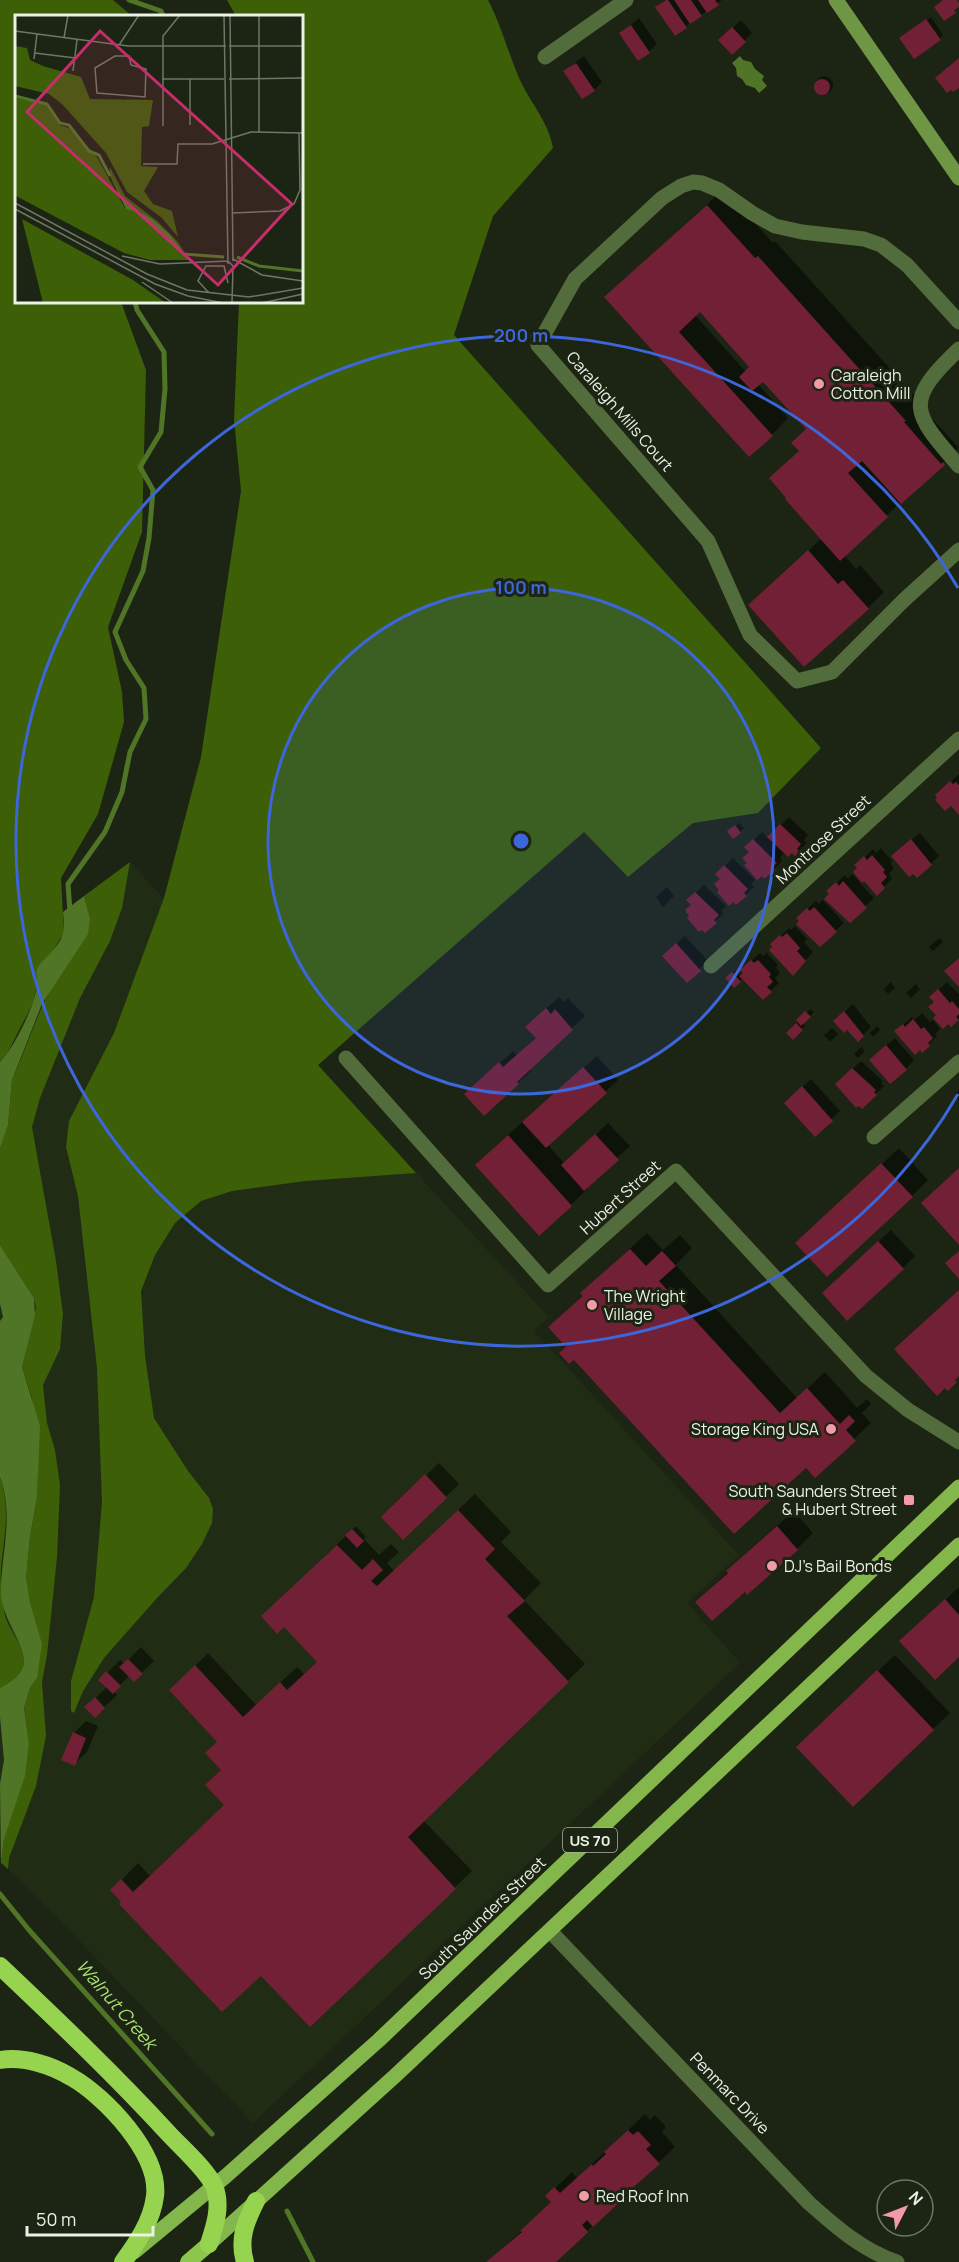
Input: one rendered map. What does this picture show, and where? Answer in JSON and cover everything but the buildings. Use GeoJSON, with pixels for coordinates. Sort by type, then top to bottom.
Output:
{"type":"FeatureCollection","features":[{"type":"Feature","properties":{"kind":"highway"},"geometry":{"type":"LineString","coordinates":[[0,1966],[114,2075],[186,2152],[214,2186],[217,2203],[216,2223],[208,2244]]}},
{"type":"Feature","properties":{"kind":"highway"},"geometry":{"type":"LineString","coordinates":[[0,2060],[40,2064],[73,2078],[104,2104],[139,2144],[150,2165],[155,2197],[142,2233],[123,2262]]}},
{"type":"Feature","properties":{"kind":"highway"},"geometry":{"type":"LineString","coordinates":[[245,2262],[243,2230],[256,2201]]}},
{"type":"Feature","properties":{"kind":"highway","name":"US 70"},"geometry":{"type":"LineString","coordinates":[[188,2262],[208,2244]]}},
{"type":"Feature","properties":{"kind":"main road"},"geometry":{"type":"LineString","coordinates":[[836,0],[959,178]]}},
{"type":"Feature","properties":{"kind":"main road","name":"South Saunders Street"},"geometry":{"type":"LineString","coordinates":[[123,2262],[214,2186],[379,2040],[959,1487]]}},
{"type":"Feature","properties":{"kind":"main road","name":"US 70"},"geometry":{"type":"LineString","coordinates":[[208,2244],[396,2075],[959,1545]]}},
{"type":"Feature","properties":{"kind":"street"},"geometry":{"type":"LineString","coordinates":[[545,57],[626,0]]}},
{"type":"Feature","properties":{"kind":"street","name":"Caraleigh Mills Court"},"geometry":{"type":"LineString","coordinates":[[959,322],[907,265],[881,245],[864,239],[802,232],[776,226],[752,213],[719,190],[693,182],[681,186],[662,198],[575,279],[538,345],[708,541],[750,635],[797,681],[832,672],[904,600],[959,550]]}},
{"type":"Feature","properties":{"kind":"street"},"geometry":{"type":"LineString","coordinates":[[959,349],[935,371],[919,402],[929,432],[959,466]]}},
{"type":"Feature","properties":{"kind":"street","name":"Montrose Street"},"geometry":{"type":"LineString","coordinates":[[711,966],[959,739]]}},
{"type":"Feature","properties":{"kind":"street","name":"Hubert Street"},"geometry":{"type":"LineString","coordinates":[[346,1058],[548,1285],[676,1171],[866,1376],[909,1410],[959,1442]]}},
{"type":"Feature","properties":{"kind":"street"},"geometry":{"type":"LineString","coordinates":[[874,1137],[959,1062]]}},
{"type":"Feature","properties":{"kind":"street","name":"Penmarc Drive"},"geometry":{"type":"LineString","coordinates":[[550,1931],[809,2203],[842,2232],[880,2256],[897,2262]]}},
{"type":"Feature","properties":{"kind":"shaded area"},"geometry":{"type":"Polygon","coordinates":[[[0,0],[113,0],[131,15],[15,15],[15,303],[121,303],[146,370],[142,532],[108,627],[122,692],[124,722],[98,814],[61,878],[64,933],[36,977],[35,994],[30,1009],[9,1051],[0,1062],[0,0]]]}},
{"type":"Feature","properties":{"kind":"shaded area"},"geometry":{"type":"Polygon","coordinates":[[[227,0],[488,0],[519,78],[543,120],[553,148],[493,216],[454,335],[821,748],[758,813],[693,823],[628,877],[584,832],[318,1065],[416,1173],[305,1181],[232,1191],[201,1201],[175,1223],[155,1255],[141,1291],[145,1356],[154,1418],[188,1471],[209,1498],[213,1509],[212,1523],[202,1544],[186,1568],[104,1658],[83,1691],[74,1713],[71,1711],[71,1681],[94,1597],[102,1502],[97,1368],[78,1196],[66,1147],[69,1121],[114,1033],[164,898],[201,757],[241,491],[234,420],[239,303],[303,303],[303,15],[235,15],[227,0]]]}},
{"type":"Feature","properties":{"kind":"shaded area"},"geometry":{"type":"Polygon","coordinates":[[[740,56],[743,60],[751,62],[755,69],[764,76],[762,80],[767,86],[759,93],[737,76],[736,68],[732,63],[740,56]]]}},
{"type":"Feature","properties":{"kind":"shaded area"},"geometry":{"type":"Polygon","coordinates":[[[130,862],[549,1317],[534,1331],[739,1555],[687,1603],[740,1663],[253,2123],[32,1891],[0,1862],[0,959],[130,862]]]}},
{"type":"Feature","properties":{"kind":"shaded area"},"geometry":{"type":"Polygon","coordinates":[[[130,862],[122,908],[110,941],[80,998],[40,1098],[32,1127],[63,1314],[60,1349],[43,1385],[47,1423],[55,1450],[60,1485],[57,1557],[42,1682],[46,1736],[36,1786],[9,1858],[8,1869],[1,1863],[4,1839],[29,1743],[24,1708],[30,1688],[37,1678],[26,1578],[37,1497],[38,1464],[32,1398],[22,1367],[36,1308],[34,1298],[0,1245],[0,1149],[8,1125],[12,1080],[43,1004],[90,918],[84,896],[130,862]]]}},
{"type":"Feature","properties":{"kind":"shaded area"},"geometry":{"type":"Polygon","coordinates":[[[84,896],[90,918],[88,934],[42,1004],[12,1080],[8,1125],[0,1149],[0,1062],[16,1039],[30,1009],[36,992],[38,967],[62,938],[63,912],[84,896]]]}},
{"type":"Feature","properties":{"kind":"shaded area"},"geometry":{"type":"Polygon","coordinates":[[[0,1245],[34,1298],[35,1315],[22,1367],[40,1426],[37,1497],[26,1578],[30,1603],[42,1644],[37,1678],[30,1688],[24,1708],[29,1743],[25,1776],[4,1839],[1,1863],[0,1784],[4,1760],[0,1688],[19,1674],[24,1662],[21,1647],[5,1613],[1,1596],[7,1522],[0,1477],[0,1321],[3,1317],[0,1304],[0,1245]]]}},
{"type":"Feature","properties":{"kind":"shaded area"},"geometry":{"type":"Polygon","coordinates":[[[0,1477],[6,1511],[1,1573],[5,1617],[21,1648],[24,1662],[19,1674],[0,1688],[0,1477]]]}},
{"type":"Feature","properties":{"kind":"waterway","name":"Walnut Creek"},"geometry":{"type":"LineString","coordinates":[[129,0],[161,11],[163,15]]}},
{"type":"Feature","properties":{"kind":"waterway","name":"Walnut Creek"},"geometry":{"type":"LineString","coordinates":[[70,912],[68,884],[105,832],[122,792],[130,752],[146,719],[144,688],[126,660],[115,632],[143,571],[149,538],[153,490],[140,467],[161,432],[165,389],[164,352],[137,310],[135,303]]}},
{"type":"Feature","properties":{"kind":"waterway","name":"Walnut Creek"},"geometry":{"type":"LineString","coordinates":[[0,1894],[29,1930],[212,2134]]}},
{"type":"Feature","properties":{"kind":"waterway","name":"Walnut Creek"},"geometry":{"type":"LineString","coordinates":[[287,2211],[313,2262]]}},
{"type":"Feature","properties":{"kind":"place","name":"Caraleigh Cotton Mill"},"geometry":{"type":"Point","coordinates":[819,384]}},
{"type":"Feature","properties":{"kind":"place","name":"The Wright Village"},"geometry":{"type":"Point","coordinates":[592,1305]}},
{"type":"Feature","properties":{"kind":"place","name":"Storage King USA"},"geometry":{"type":"Point","coordinates":[831,1429]}},
{"type":"Feature","properties":{"kind":"place","name":"South Saunders Street & Hubert Street"},"geometry":{"type":"Point","coordinates":[909,1500]}},
{"type":"Feature","properties":{"kind":"place","name":"DJ's Bail Bonds"},"geometry":{"type":"Point","coordinates":[772,1566]}},
{"type":"Feature","properties":{"kind":"place","name":"Red Roof Inn"},"geometry":{"type":"Point","coordinates":[584,2196]}}]}
